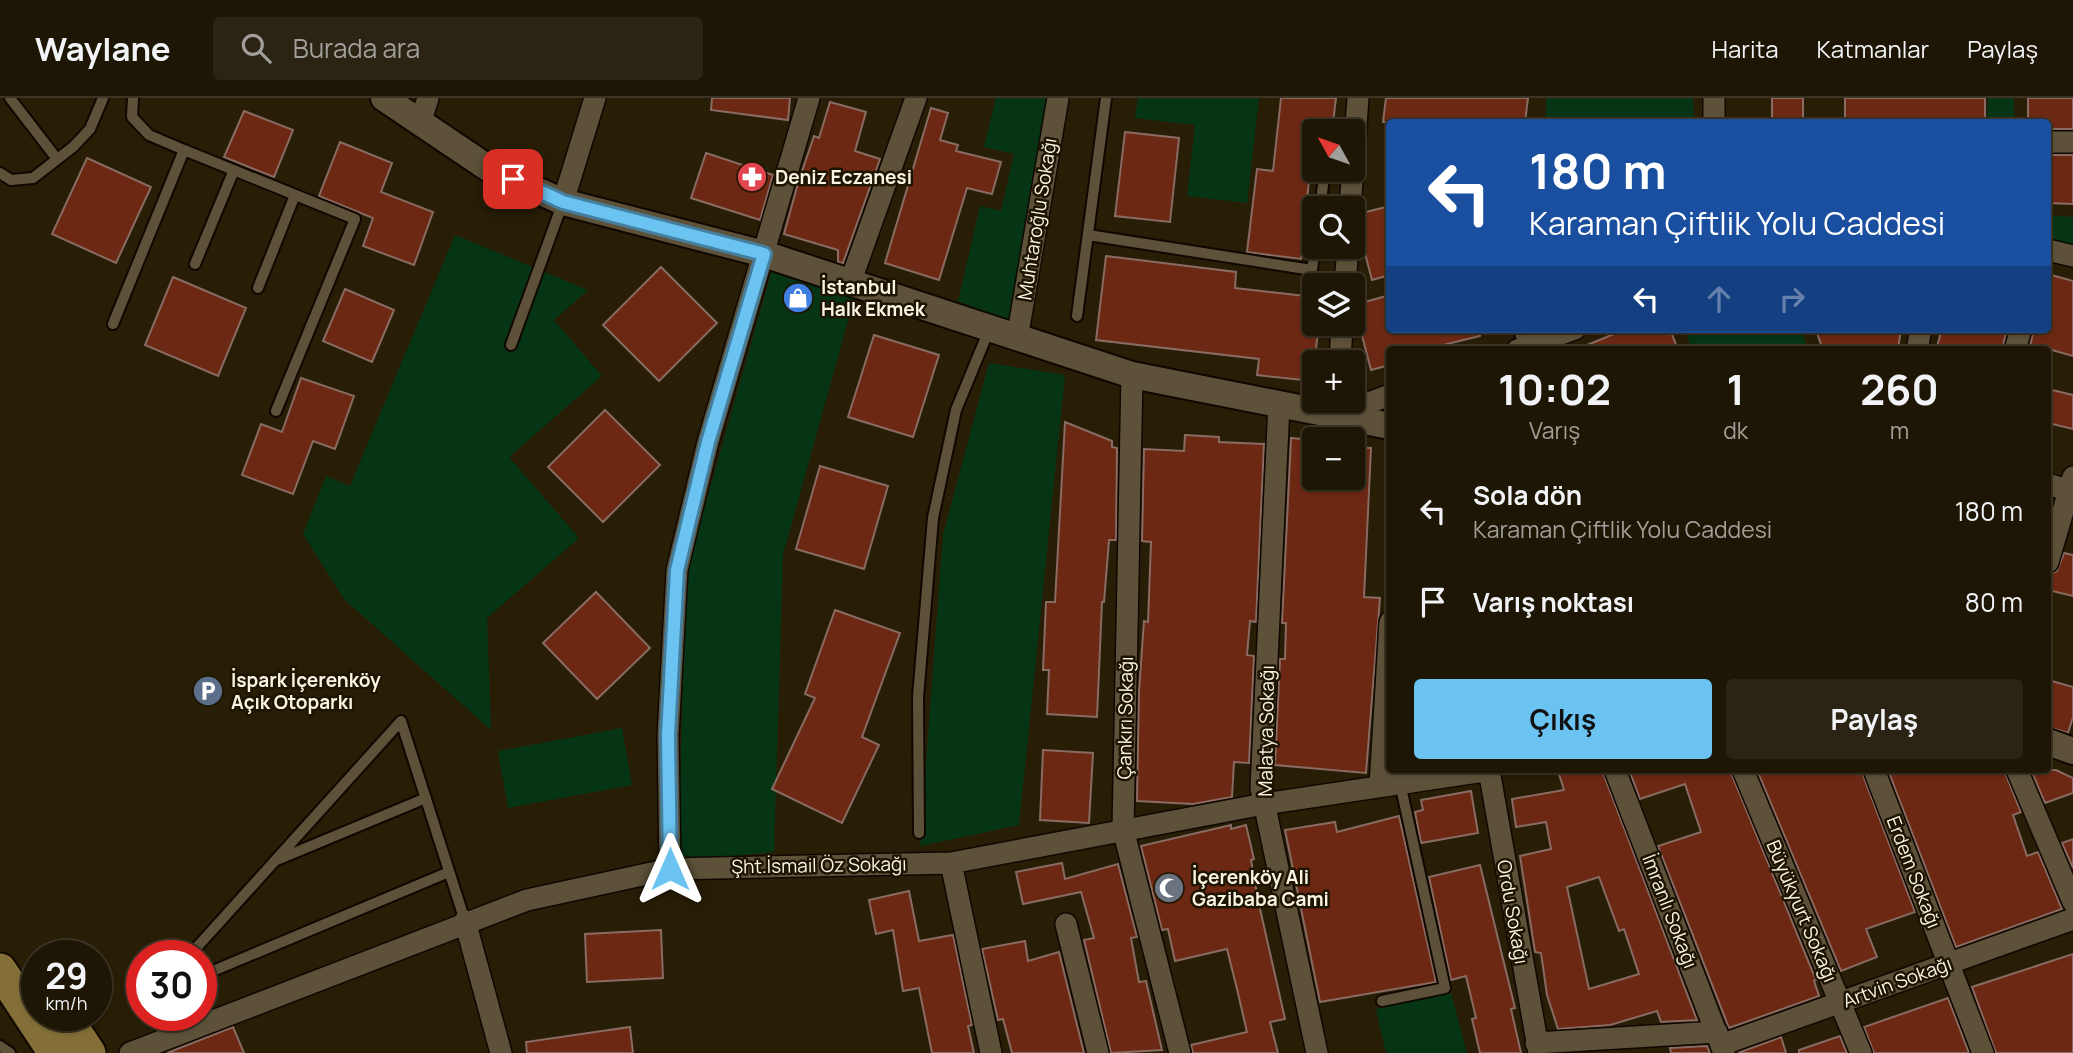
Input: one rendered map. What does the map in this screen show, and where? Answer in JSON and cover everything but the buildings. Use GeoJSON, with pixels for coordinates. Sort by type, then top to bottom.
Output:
{"type":"FeatureCollection","features":[{"type":"Feature","properties":{"kind":"main road"},"geometry":{"type":"LineString","coordinates":[[0,944],[21,967]]}},
{"type":"Feature","properties":{"kind":"main road"},"geometry":{"type":"LineString","coordinates":[[0,970],[55,1053]]}},
{"type":"Feature","properties":{"kind":"main road"},"geometry":{"type":"LineString","coordinates":[[75,1031],[89,1053]]}},
{"type":"Feature","properties":{"kind":"street"},"geometry":{"type":"LineString","coordinates":[[384,98],[424,109],[488,167],[563,202],[764,254],[1132,375],[1279,404],[1302,406]]}},
{"type":"Feature","properties":{"kind":"street"},"geometry":{"type":"LineString","coordinates":[[563,202],[595,98]]}},
{"type":"Feature","properties":{"kind":"street"},"geometry":{"type":"LineString","coordinates":[[670,869],[668,735],[677,570],[708,442],[809,98]]}},
{"type":"Feature","properties":{"kind":"street"},"geometry":{"type":"LineString","coordinates":[[850,283],[916,98]]}},
{"type":"Feature","properties":{"kind":"street","name":"Muhtaroğlu Sokağı"},"geometry":{"type":"LineString","coordinates":[[1017,339],[1058,98]]}},
{"type":"Feature","properties":{"kind":"street"},"geometry":{"type":"LineString","coordinates":[[1351,196],[1357,98]]}},
{"type":"Feature","properties":{"kind":"street"},"geometry":{"type":"LineString","coordinates":[[1713,98],[1714,119]]}},
{"type":"Feature","properties":{"kind":"street"},"geometry":{"type":"LineString","coordinates":[[2051,142],[2073,142]]}},
{"type":"Feature","properties":{"kind":"street"},"geometry":{"type":"LineString","coordinates":[[2051,251],[2073,256]]}},
{"type":"Feature","properties":{"kind":"street"},"geometry":{"type":"LineString","coordinates":[[1520,342],[1558,333]]}},
{"type":"Feature","properties":{"kind":"street","name":"Çankırı Sokağı"},"geometry":{"type":"LineString","coordinates":[[1132,375],[1123,829],[1180,1053]]}},
{"type":"Feature","properties":{"kind":"street"},"geometry":{"type":"LineString","coordinates":[[1365,401],[1386,396]]}},
{"type":"Feature","properties":{"kind":"street","name":"Malatya Sokağı"},"geometry":{"type":"LineString","coordinates":[[1279,404],[1261,788],[1317,1053]]}},
{"type":"Feature","properties":{"kind":"street"},"geometry":{"type":"LineString","coordinates":[[1351,413],[1386,425]]}},
{"type":"Feature","properties":{"kind":"street"},"geometry":{"type":"LineString","coordinates":[[2051,484],[2072,487],[2051,553]]}},
{"type":"Feature","properties":{"kind":"street"},"geometry":{"type":"LineString","coordinates":[[2051,743],[2073,751]]}},
{"type":"Feature","properties":{"kind":"street"},"geometry":{"type":"LineString","coordinates":[[1390,773],[1390,785]]}},
{"type":"Feature","properties":{"kind":"street","name":"Şht.İsmail Öz Sokağı"},"geometry":{"type":"LineString","coordinates":[[130,1053],[465,921],[527,900],[670,869],[951,863],[1264,804],[1469,773]]}},
{"type":"Feature","properties":{"kind":"street","name":"Ordu Sokağı"},"geometry":{"type":"LineString","coordinates":[[1490,773],[1538,1048]]}},
{"type":"Feature","properties":{"kind":"street","name":"İmranlı Sokağı"},"geometry":{"type":"LineString","coordinates":[[1616,773],[1721,1043]]}},
{"type":"Feature","properties":{"kind":"street","name":"Büyükyurt Sokağı"},"geometry":{"type":"LineString","coordinates":[[1744,773],[1861,1053]]}},
{"type":"Feature","properties":{"kind":"street","name":"Erdem Sokağı"},"geometry":{"type":"LineString","coordinates":[[1875,773],[1983,1053]]}},
{"type":"Feature","properties":{"kind":"street"},"geometry":{"type":"LineString","coordinates":[[2018,773],[2073,902]]}},
{"type":"Feature","properties":{"kind":"street"},"geometry":{"type":"LineString","coordinates":[[951,863],[991,1053]]}},
{"type":"Feature","properties":{"kind":"street","name":"Artvin Sokağı"},"geometry":{"type":"LineString","coordinates":[[1538,1048],[1721,1043],[2073,919]]}},
{"type":"Feature","properties":{"kind":"street"},"geometry":{"type":"LineString","coordinates":[[465,921],[501,1053]]}},
{"type":"Feature","properties":{"kind":"street"},"geometry":{"type":"LineString","coordinates":[[1066,924],[1098,1053]]}},
{"type":"Feature","properties":{"kind":"lane"},"geometry":{"type":"LineString","coordinates":[[10,98],[57,159]]}},
{"type":"Feature","properties":{"kind":"lane"},"geometry":{"type":"LineString","coordinates":[[0,173],[11,180],[33,178],[90,129],[103,98]]}},
{"type":"Feature","properties":{"kind":"lane"},"geometry":{"type":"LineString","coordinates":[[133,98],[132,117],[149,135],[355,219],[276,411]]}},
{"type":"Feature","properties":{"kind":"lane"},"geometry":{"type":"LineString","coordinates":[[1077,316],[1106,98]]}},
{"type":"Feature","properties":{"kind":"lane"},"geometry":{"type":"LineString","coordinates":[[113,324],[184,150]]}},
{"type":"Feature","properties":{"kind":"lane"},"geometry":{"type":"LineString","coordinates":[[195,264],[234,170]]}},
{"type":"Feature","properties":{"kind":"lane"},"geometry":{"type":"LineString","coordinates":[[258,288],[295,195]]}},
{"type":"Feature","properties":{"kind":"lane"},"geometry":{"type":"LineString","coordinates":[[511,345],[563,202]]}},
{"type":"Feature","properties":{"kind":"lane"},"geometry":{"type":"LineString","coordinates":[[1088,235],[1312,270],[1313,259]]}},
{"type":"Feature","properties":{"kind":"lane"},"geometry":{"type":"LineString","coordinates":[[919,834],[918,697],[933,518],[956,410],[989,330]]}},
{"type":"Feature","properties":{"kind":"lane"},"geometry":{"type":"LineString","coordinates":[[203,940],[401,721],[465,921]]}},
{"type":"Feature","properties":{"kind":"lane"},"geometry":{"type":"LineString","coordinates":[[1382,1001],[1445,988],[1390,785]]}},
{"type":"Feature","properties":{"kind":"lane"},"geometry":{"type":"LineString","coordinates":[[274,861],[426,798]]}},
{"type":"Feature","properties":{"kind":"lane"},"geometry":{"type":"LineString","coordinates":[[217,969],[449,872]]}},
{"type":"Feature","properties":{"kind":"lane"},"geometry":{"type":"LineString","coordinates":[[0,1046],[10,1053]]}},
{"type":"Feature","properties":{"kind":"green space"},"geometry":{"type":"Polygon","coordinates":[[[996,98],[1062,98],[1029,330],[958,301],[980,206],[1001,211],[1014,154],[984,147],[996,98]]]}},
{"type":"Feature","properties":{"kind":"green space"},"geometry":{"type":"Polygon","coordinates":[[[1138,98],[1259,98],[1247,203],[1187,196],[1195,125],[1135,118],[1138,98]]]}},
{"type":"Feature","properties":{"kind":"green space"},"geometry":{"type":"Polygon","coordinates":[[[1546,98],[1693,98],[1694,119],[1546,119],[1546,98]]]}},
{"type":"Feature","properties":{"kind":"green space"},"geometry":{"type":"Polygon","coordinates":[[[1988,98],[2014,98],[2014,119],[1987,119],[1988,98]]]}},
{"type":"Feature","properties":{"kind":"green space"},"geometry":{"type":"Polygon","coordinates":[[[2051,215],[2073,217],[2073,248],[2055,244],[2051,240],[2051,215]]]}},
{"type":"Feature","properties":{"kind":"green space"},"geometry":{"type":"Polygon","coordinates":[[[455,235],[588,290],[554,320],[602,376],[509,457],[579,538],[487,618],[491,730],[344,599],[303,534],[326,476],[350,486],[455,235]]]}},
{"type":"Feature","properties":{"kind":"green space"},"geometry":{"type":"Polygon","coordinates":[[[772,270],[854,299],[783,555],[774,852],[678,862],[686,573],[772,270]]]}},
{"type":"Feature","properties":{"kind":"green space"},"geometry":{"type":"Polygon","coordinates":[[[1686,333],[1802,333],[1807,346],[1691,346],[1686,333]]]}},
{"type":"Feature","properties":{"kind":"green space"},"geometry":{"type":"Polygon","coordinates":[[[989,363],[1065,375],[1019,825],[920,846],[943,535],[989,363]]]}},
{"type":"Feature","properties":{"kind":"green space"},"geometry":{"type":"Polygon","coordinates":[[[622,728],[632,785],[508,808],[498,751],[622,728]]]}},
{"type":"Feature","properties":{"kind":"green space"},"geometry":{"type":"Polygon","coordinates":[[[1451,993],[1467,1053],[1386,1053],[1376,1009],[1451,993]]]}},
{"type":"Feature","properties":{"kind":"place","name":"Deniz Eczanesi"},"geometry":{"type":"Point","coordinates":[752,177]}},
{"type":"Feature","properties":{"kind":"place","name":"İstanbul Halk Ekmek"},"geometry":{"type":"Point","coordinates":[798,298]}},
{"type":"Feature","properties":{"kind":"place","name":"İspark İçerenköy Açık Otoparkı"},"geometry":{"type":"Point","coordinates":[208,691]}},
{"type":"Feature","properties":{"kind":"place","name":"İçerenköy Ali Gazibaba Cami"},"geometry":{"type":"Point","coordinates":[1169,888]}},
{"type":"Feature","properties":{"kind":"route"},"geometry":{"type":"LineString","coordinates":[[513,179],[563,202],[764,254],[708,442],[677,570],[668,735],[670,869]]}}]}
